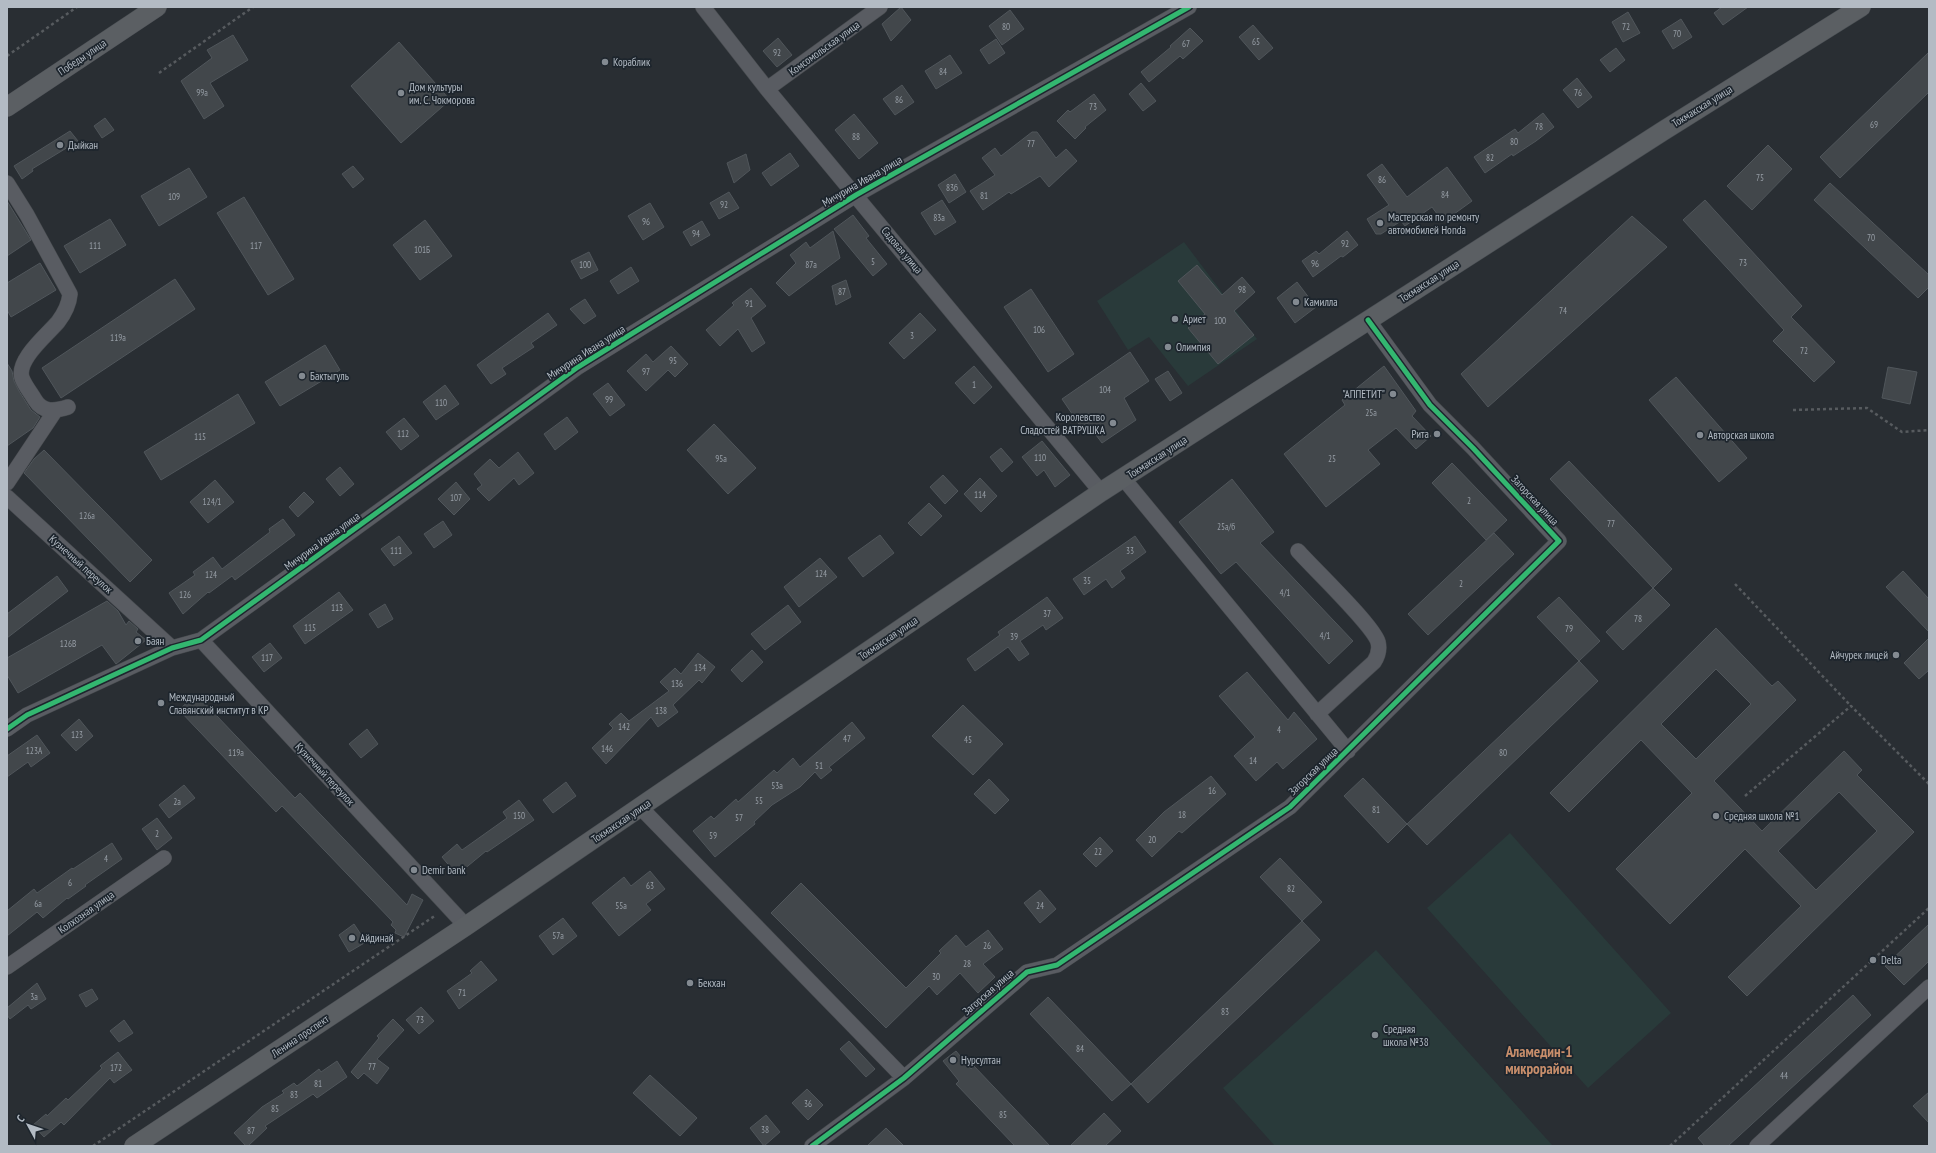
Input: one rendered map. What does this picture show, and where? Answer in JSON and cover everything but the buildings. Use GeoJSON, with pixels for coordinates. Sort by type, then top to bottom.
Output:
{"type":"FeatureCollection","features":[{"type":"Feature","properties":{"kind":"main road","name":"Победы улица"},"geometry":{"type":"LineString","coordinates":[[7,107],[157,7]]}},
{"type":"Feature","properties":{"kind":"main road","name":"Токмакская улица"},"geometry":{"type":"LineString","coordinates":[[466,926],[1101,492],[1663,131],[1861,7]]}},
{"type":"Feature","properties":{"kind":"main road","name":"Ленина проспект"},"geometry":{"type":"LineString","coordinates":[[134,1146],[466,926]]}},
{"type":"Feature","properties":{"kind":"street","name":"Садовая улица"},"geometry":{"type":"LineString","coordinates":[[703,7],[767,89],[1101,492]]}},
{"type":"Feature","properties":{"kind":"street","name":"Комсомольская улица"},"geometry":{"type":"LineString","coordinates":[[767,89],[880,7]]}},
{"type":"Feature","properties":{"kind":"street","name":"Мичурина Ивана улица"},"geometry":{"type":"LineString","coordinates":[[7,729],[27,715],[172,648],[202,640],[578,367],[856,195],[1189,7]]}},
{"type":"Feature","properties":{"kind":"street"},"geometry":{"type":"LineString","coordinates":[[7,183],[35,228],[70,294],[69,304],[58,322],[33,350],[26,360],[22,371],[22,378],[38,404],[48,410],[61,409],[7,483]]}},
{"type":"Feature","properties":{"kind":"street","name":"Загорская улица"},"geometry":{"type":"LineString","coordinates":[[812,1146],[904,1078],[1027,972],[1057,965],[1290,807],[1560,541],[1473,448],[1430,405],[1368,320]]}},
{"type":"Feature","properties":{"kind":"street"},"geometry":{"type":"LineString","coordinates":[[1123,478],[1348,751]]}},
{"type":"Feature","properties":{"kind":"street","name":"Кузнечный переулок"},"geometry":{"type":"LineString","coordinates":[[7,497],[172,648]]}},
{"type":"Feature","properties":{"kind":"street"},"geometry":{"type":"LineString","coordinates":[[1298,551],[1364,622],[1377,640],[1379,649],[1378,656],[1374,662],[1317,714]]}},
{"type":"Feature","properties":{"kind":"street","name":"Кузнечный переулок"},"geometry":{"type":"LineString","coordinates":[[202,640],[466,926]]}},
{"type":"Feature","properties":{"kind":"street"},"geometry":{"type":"LineString","coordinates":[[640,808],[904,1078]]}},
{"type":"Feature","properties":{"kind":"street","name":"Колхозная улица"},"geometry":{"type":"LineString","coordinates":[[7,966],[164,858]]}},
{"type":"Feature","properties":{"kind":"street"},"geometry":{"type":"LineString","coordinates":[[1757,1146],[1929,987]]}},
{"type":"Feature","properties":{"kind":"path"},"geometry":{"type":"LineString","coordinates":[[7,56],[77,7]]}},
{"type":"Feature","properties":{"kind":"path"},"geometry":{"type":"LineString","coordinates":[[159,73],[253,7]]}},
{"type":"Feature","properties":{"kind":"path"},"geometry":{"type":"LineString","coordinates":[[1793,410],[1867,408],[1902,432],[1929,430]]}},
{"type":"Feature","properties":{"kind":"path"},"geometry":{"type":"LineString","coordinates":[[1735,584],[1851,706],[1929,784]]}},
{"type":"Feature","properties":{"kind":"path"},"geometry":{"type":"LineString","coordinates":[[1745,796],[1851,706]]}},
{"type":"Feature","properties":{"kind":"path"},"geometry":{"type":"LineString","coordinates":[[93,1146],[448,907]]}},
{"type":"Feature","properties":{"kind":"path"},"geometry":{"type":"LineString","coordinates":[[1670,1146],[1929,908]]}},
{"type":"Feature","properties":{"kind":"shaded area","name":"Ариет"},"geometry":{"type":"Polygon","coordinates":[[[1184,242],[1257,339],[1188,386],[1149,337],[1128,350],[1097,301],[1184,242]]]}},
{"type":"Feature","properties":{"kind":"shaded area"},"geometry":{"type":"Polygon","coordinates":[[[1510,833],[1671,1013],[1588,1088],[1427,908],[1510,833]]]}},
{"type":"Feature","properties":{"kind":"shaded area","name":"Средняя школа №38"},"geometry":{"type":"Polygon","coordinates":[[[1376,950],[1553,1146],[1275,1146],[1223,1088],[1376,950]]]}},
{"type":"Feature","properties":{"kind":"cycle path"},"geometry":{"type":"LineString","coordinates":[[7,729],[27,715],[172,648],[201,640],[578,367],[856,195],[1189,7]]}},
{"type":"Feature","properties":{"kind":"cycle path"},"geometry":{"type":"LineString","coordinates":[[812,1146],[904,1078],[1027,972],[1057,965],[1290,807],[1559,541],[1473,448],[1430,405],[1368,320]]}},
{"type":"Feature","properties":{"kind":"place","name":"Кораблик"},"geometry":{"type":"Point","coordinates":[605,62]}},
{"type":"Feature","properties":{"kind":"place","name":"Дом культуры им. С. Чокморова"},"geometry":{"type":"Point","coordinates":[401,93]}},
{"type":"Feature","properties":{"kind":"place","name":"Дыйкан"},"geometry":{"type":"Point","coordinates":[60,145]}},
{"type":"Feature","properties":{"kind":"place","name":"Мастерская по ремонту автомобилей Honda"},"geometry":{"type":"Point","coordinates":[1380,223]}},
{"type":"Feature","properties":{"kind":"place","name":"Камилла"},"geometry":{"type":"Point","coordinates":[1296,302]}},
{"type":"Feature","properties":{"kind":"place","name":"Ариет"},"geometry":{"type":"Point","coordinates":[1175,319]}},
{"type":"Feature","properties":{"kind":"place","name":"Олимпия"},"geometry":{"type":"Point","coordinates":[1168,347]}},
{"type":"Feature","properties":{"kind":"place","name":"Бактыгуль"},"geometry":{"type":"Point","coordinates":[302,376]}},
{"type":"Feature","properties":{"kind":"place","name":"\"АППЕТИТ\""},"geometry":{"type":"Point","coordinates":[1393,394]}},
{"type":"Feature","properties":{"kind":"place","name":"Королевство Сладостей ВАТРУШКА"},"geometry":{"type":"Point","coordinates":[1113,423]}},
{"type":"Feature","properties":{"kind":"place","name":"Рита"},"geometry":{"type":"Point","coordinates":[1437,434]}},
{"type":"Feature","properties":{"kind":"place","name":"Авторская школа"},"geometry":{"type":"Point","coordinates":[1700,435]}},
{"type":"Feature","properties":{"kind":"place","name":"Баян"},"geometry":{"type":"Point","coordinates":[138,641]}},
{"type":"Feature","properties":{"kind":"place","name":"Айчурек лицей"},"geometry":{"type":"Point","coordinates":[1896,655]}},
{"type":"Feature","properties":{"kind":"place","name":"Международный Славянский институт в КР"},"geometry":{"type":"Point","coordinates":[161,703]}},
{"type":"Feature","properties":{"kind":"place","name":"Средняя школа №1"},"geometry":{"type":"Point","coordinates":[1716,816]}},
{"type":"Feature","properties":{"kind":"place","name":"Demir bank"},"geometry":{"type":"Point","coordinates":[414,870]}},
{"type":"Feature","properties":{"kind":"place","name":"Айдинай"},"geometry":{"type":"Point","coordinates":[352,938]}},
{"type":"Feature","properties":{"kind":"place","name":"Delta"},"geometry":{"type":"Point","coordinates":[1873,960]}},
{"type":"Feature","properties":{"kind":"place","name":"Бекхан"},"geometry":{"type":"Point","coordinates":[690,983]}},
{"type":"Feature","properties":{"kind":"place","name":"Средняя школа №38"},"geometry":{"type":"Point","coordinates":[1375,1035]}},
{"type":"Feature","properties":{"kind":"place","name":"Нурсултан"},"geometry":{"type":"Point","coordinates":[953,1060]}},
{"type":"Feature","properties":{"kind":"district","name":"Аламедин-1 микрорайон"},"geometry":{"type":"Point","coordinates":[1539,1060]}}]}
